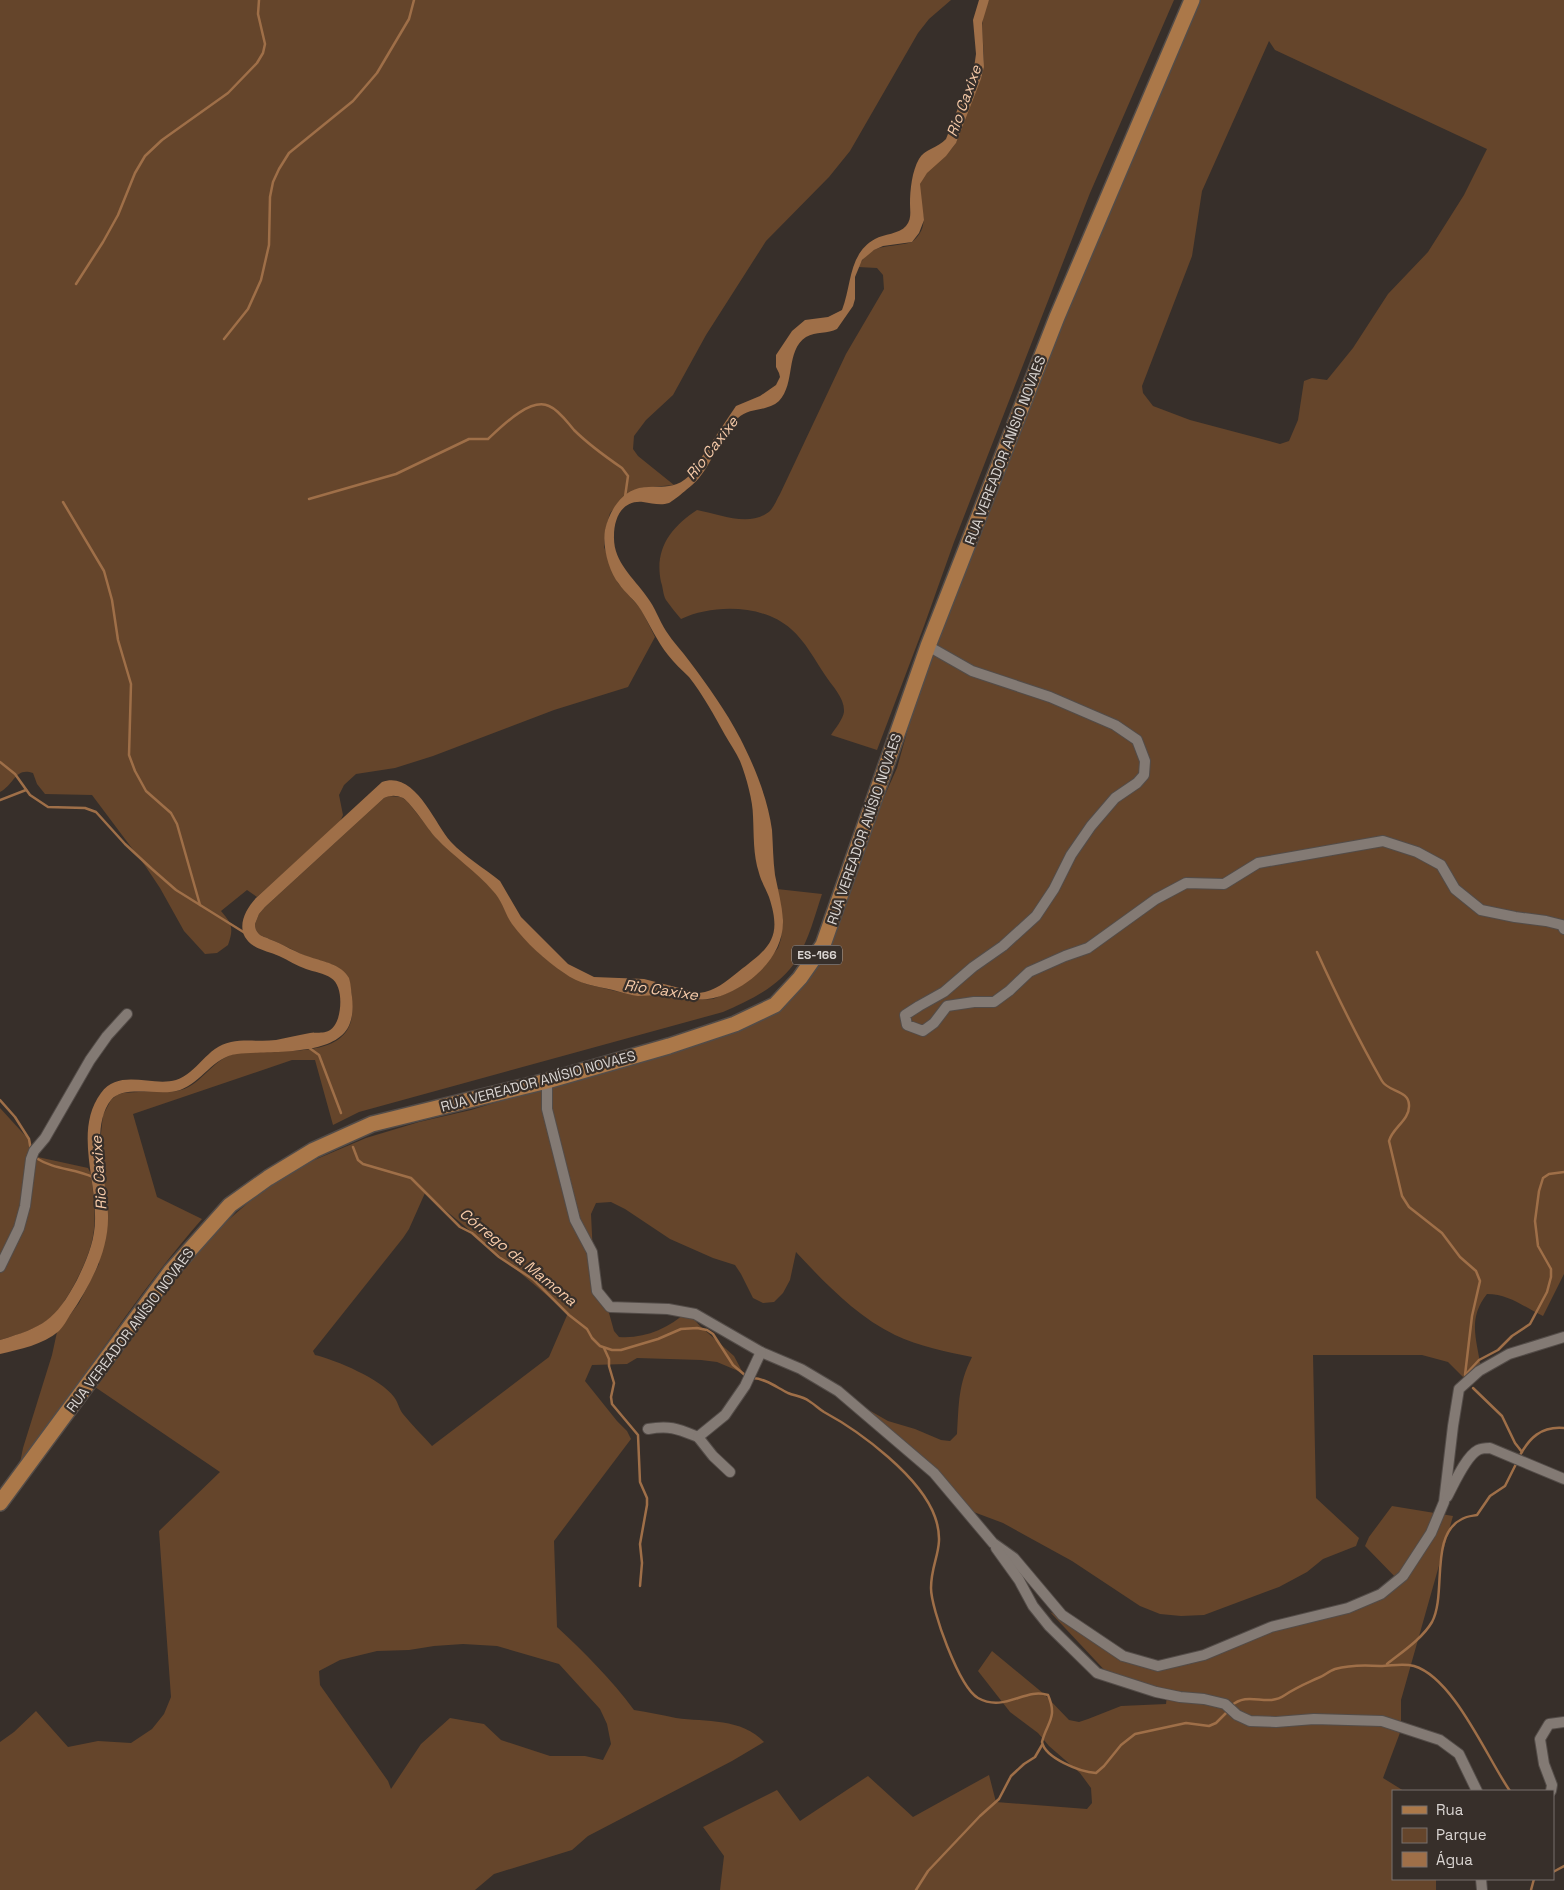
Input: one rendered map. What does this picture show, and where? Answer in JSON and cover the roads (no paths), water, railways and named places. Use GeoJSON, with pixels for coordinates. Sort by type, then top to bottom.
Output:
{"type":"FeatureCollection","features":[{"type":"Feature","properties":{"kind":"main road","name":"RUA VEREADOR ANÍSIO NOVAES"},"geometry":{"type":"LineString","coordinates":[[0,1503],[171,1271],[230,1205],[268,1178],[314,1150],[372,1124],[547,1081],[669,1046],[735,1024],[775,1005],[800,978],[824,945],[928,646],[1057,317],[1192,0]]}},
{"type":"Feature","properties":{"kind":"street"},"geometry":{"type":"LineString","coordinates":[[928,646],[972,671],[1050,697],[1115,725],[1136,740],[1145,761],[1144,775],[1137,783],[1115,798],[1091,826],[1071,855],[1054,889],[1036,916],[1003,946],[944,992],[906,1015],[907,1025],[923,1031],[934,1023],[947,1006],[974,1002],[994,1002],[1010,991],[1029,972],[1088,948],[1156,899],[1186,884],[1224,884],[1258,863],[1383,841],[1417,852],[1441,865],[1455,889],[1481,910],[1546,921],[1562,925],[1564,929]]}},
{"type":"Feature","properties":{"kind":"street"},"geometry":{"type":"LineString","coordinates":[[0,1267],[19,1228],[31,1159],[34,1152],[45,1138],[90,1060],[127,1014]]}},
{"type":"Feature","properties":{"kind":"street"},"geometry":{"type":"LineString","coordinates":[[547,1081],[547,1109],[575,1220],[592,1252],[596,1291],[610,1307],[668,1308],[695,1314],[761,1352],[801,1369],[838,1391],[934,1473],[993,1544],[1019,1580],[1033,1606],[1049,1626],[1097,1673],[1156,1692],[1225,1704],[1234,1713],[1250,1721],[1276,1722],[1314,1719],[1382,1721],[1440,1740],[1459,1754],[1477,1790]]}},
{"type":"Feature","properties":{"kind":"street"},"geometry":{"type":"LineString","coordinates":[[1444,1502],[1459,1389],[1479,1371],[1509,1354],[1564,1337]]}},
{"type":"Feature","properties":{"kind":"street"},"geometry":{"type":"LineString","coordinates":[[698,1437],[725,1415],[745,1386],[761,1352]]}},
{"type":"Feature","properties":{"kind":"street"},"geometry":{"type":"LineString","coordinates":[[648,1429],[663,1426],[678,1429],[698,1437],[713,1456],[730,1472]]}},
{"type":"Feature","properties":{"kind":"street"},"geometry":{"type":"LineString","coordinates":[[993,1544],[1014,1558],[1062,1615],[1123,1656],[1158,1666],[1204,1655],[1271,1627],[1348,1608],[1381,1594],[1403,1576],[1431,1533],[1444,1502],[1464,1466],[1474,1453],[1480,1449],[1490,1448],[1564,1479]]}},
{"type":"Feature","properties":{"kind":"street"},"geometry":{"type":"LineString","coordinates":[[1551,1790],[1552,1785],[1544,1764],[1540,1739],[1550,1724],[1564,1722]]}},
{"type":"Feature","properties":{"kind":"water","name":"Rio Caxixe"},"geometry":{"type":"Polygon","coordinates":[[[979,0],[989,0],[982,23],[984,67],[981,79],[956,143],[946,156],[927,173],[920,184],[924,220],[919,233],[912,242],[883,246],[874,250],[862,260],[855,277],[855,299],[853,306],[837,329],[810,335],[800,343],[795,350],[784,394],[779,401],[769,407],[747,412],[738,418],[732,424],[699,478],[680,495],[666,504],[636,502],[630,504],[621,512],[614,529],[615,545],[620,561],[650,601],[669,635],[723,708],[745,748],[760,782],[772,830],[775,875],[783,920],[779,944],[767,964],[749,981],[728,993],[700,1000],[658,995],[638,996],[575,980],[550,963],[523,938],[512,924],[496,895],[436,838],[407,801],[396,796],[384,798],[265,907],[259,914],[255,924],[256,931],[261,936],[305,955],[332,964],[346,973],[350,983],[352,1017],[343,1034],[332,1042],[317,1047],[283,1052],[229,1056],[180,1090],[172,1092],[125,1093],[117,1095],[111,1100],[101,1125],[101,1156],[108,1215],[105,1242],[97,1268],[85,1292],[59,1331],[39,1343],[0,1354],[0,1340],[27,1331],[54,1314],[69,1294],[87,1257],[95,1224],[88,1152],[89,1121],[93,1107],[101,1093],[108,1086],[117,1081],[126,1080],[167,1082],[176,1080],[184,1077],[215,1049],[231,1042],[276,1040],[324,1032],[334,1027],[340,1006],[338,986],[335,981],[325,975],[303,968],[254,946],[248,941],[242,929],[244,916],[256,898],[382,782],[394,780],[414,791],[451,842],[468,858],[500,881],[521,917],[568,964],[594,977],[644,979],[699,993],[720,986],[765,949],[774,933],[773,911],[757,866],[752,803],[740,761],[699,691],[689,677],[668,655],[639,606],[615,579],[605,551],[605,530],[616,504],[626,494],[639,488],[671,486],[689,476],[736,406],[760,396],[776,385],[780,377],[776,367],[776,355],[792,331],[805,320],[828,317],[842,310],[855,261],[866,245],[879,237],[899,231],[906,226],[909,221],[912,181],[917,164],[924,153],[946,139],[969,86],[976,54],[973,20],[979,0]]]}},
{"type":"Feature","properties":{"kind":"waterway"},"geometry":{"type":"LineString","coordinates":[[76,284],[118,215],[135,173],[145,156],[162,140],[228,93],[257,63],[263,53],[265,44],[258,14],[259,0]]}},
{"type":"Feature","properties":{"kind":"waterway"},"geometry":{"type":"LineString","coordinates":[[224,339],[248,309],[261,280],[269,245],[270,197],[273,182],[279,169],[289,153],[353,101],[377,73],[409,19],[414,0]]}},
{"type":"Feature","properties":{"kind":"waterway"},"geometry":{"type":"LineString","coordinates":[[309,499],[396,474],[469,439],[488,439],[525,409],[541,404],[556,410],[585,440],[622,468],[628,476],[625,497]]}},
{"type":"Feature","properties":{"kind":"waterway"},"geometry":{"type":"LineString","coordinates":[[63,502],[104,571],[112,600],[118,640],[131,684],[129,755],[146,791],[171,813],[177,824],[200,905]]}},
{"type":"Feature","properties":{"kind":"waterway"},"geometry":{"type":"LineString","coordinates":[[0,762],[15,774],[30,795],[48,807],[85,808],[96,812],[125,844],[176,890],[245,933]]}},
{"type":"Feature","properties":{"kind":"waterway"},"geometry":{"type":"LineString","coordinates":[[0,800],[26,790]]}},
{"type":"Feature","properties":{"kind":"waterway"},"geometry":{"type":"LineString","coordinates":[[1317,952],[1348,1017],[1382,1081],[1385,1085],[1406,1096],[1408,1100],[1409,1110],[1407,1115],[1389,1141],[1402,1196],[1409,1207],[1442,1233],[1460,1257],[1476,1271],[1480,1281],[1472,1316],[1465,1375]]}},
{"type":"Feature","properties":{"kind":"waterway","name":"Córrego da Mamona"},"geometry":{"type":"LineString","coordinates":[[308,1047],[319,1055],[341,1113]]}},
{"type":"Feature","properties":{"kind":"waterway"},"geometry":{"type":"LineString","coordinates":[[0,1100],[15,1117],[29,1139],[31,1151]]}},
{"type":"Feature","properties":{"kind":"waterway","name":"Córrego da Mamona"},"geometry":{"type":"LineString","coordinates":[[353,1147],[358,1160],[363,1164],[411,1178],[460,1227],[472,1233],[499,1257],[534,1280],[569,1315],[587,1329],[600,1346],[612,1350],[621,1350],[658,1339],[681,1329],[697,1328],[707,1330],[713,1334],[733,1365],[746,1376]]}},
{"type":"Feature","properties":{"kind":"waterway","name":"Rio Caxixe"},"geometry":{"type":"LineString","coordinates":[[36,1158],[50,1165],[93,1177]]}},
{"type":"Feature","properties":{"kind":"waterway"},"geometry":{"type":"LineString","coordinates":[[1466,1374],[1479,1360],[1498,1350],[1512,1336],[1530,1324],[1547,1292],[1551,1269],[1538,1246],[1535,1221],[1539,1191],[1543,1178],[1549,1174],[1564,1172]]}},
{"type":"Feature","properties":{"kind":"waterway"},"geometry":{"type":"LineString","coordinates":[[604,1348],[609,1359],[614,1383],[611,1397],[612,1404],[638,1435],[640,1482],[647,1498],[640,1544],[642,1563],[640,1586]]}},
{"type":"Feature","properties":{"kind":"waterway","name":"Córrego da Mamona"},"geometry":{"type":"LineString","coordinates":[[753,1378],[806,1399],[855,1431],[888,1457],[917,1487],[928,1502],[938,1528],[939,1546],[932,1578],[932,1598],[947,1647],[955,1664],[971,1691],[978,1698],[988,1702],[1006,1702],[1039,1693],[1048,1695],[1052,1715],[1042,1742],[1049,1753],[1056,1759],[1081,1770],[1096,1773],[1121,1745],[1135,1734],[1186,1723],[1209,1726],[1216,1723],[1228,1711]]}},
{"type":"Feature","properties":{"kind":"waterway"},"geometry":{"type":"LineString","coordinates":[[1473,1388],[1502,1416],[1515,1443],[1522,1452]]}},
{"type":"Feature","properties":{"kind":"waterway","name":"Córrego da Mamona"},"geometry":{"type":"LineString","coordinates":[[1519,1457],[1527,1444],[1542,1431],[1564,1428]]}},
{"type":"Feature","properties":{"kind":"waterway","name":"Córrego da Mamona"},"geometry":{"type":"LineString","coordinates":[[1387,1664],[1417,1640],[1432,1622],[1438,1596],[1442,1551],[1452,1527],[1464,1518],[1477,1515],[1490,1496],[1505,1486],[1517,1462]]}},
{"type":"Feature","properties":{"kind":"waterway"},"geometry":{"type":"LineString","coordinates":[[1231,1706],[1244,1699],[1278,1699],[1340,1668],[1363,1665],[1414,1666],[1429,1673],[1456,1702],[1509,1790]]}},
{"type":"Feature","properties":{"kind":"waterway"},"geometry":{"type":"LineString","coordinates":[[916,1890],[928,1871],[980,1816],[999,1799],[1011,1776],[1035,1757],[1042,1745]]}},
{"type":"Feature","properties":{"kind":"waterway"},"geometry":{"type":"LineString","coordinates":[[1554,1871],[1564,1866]]}},
{"type":"Feature","properties":{"kind":"waterway"},"geometry":{"type":"LineString","coordinates":[[1531,1890],[1534,1880]]}}]}
